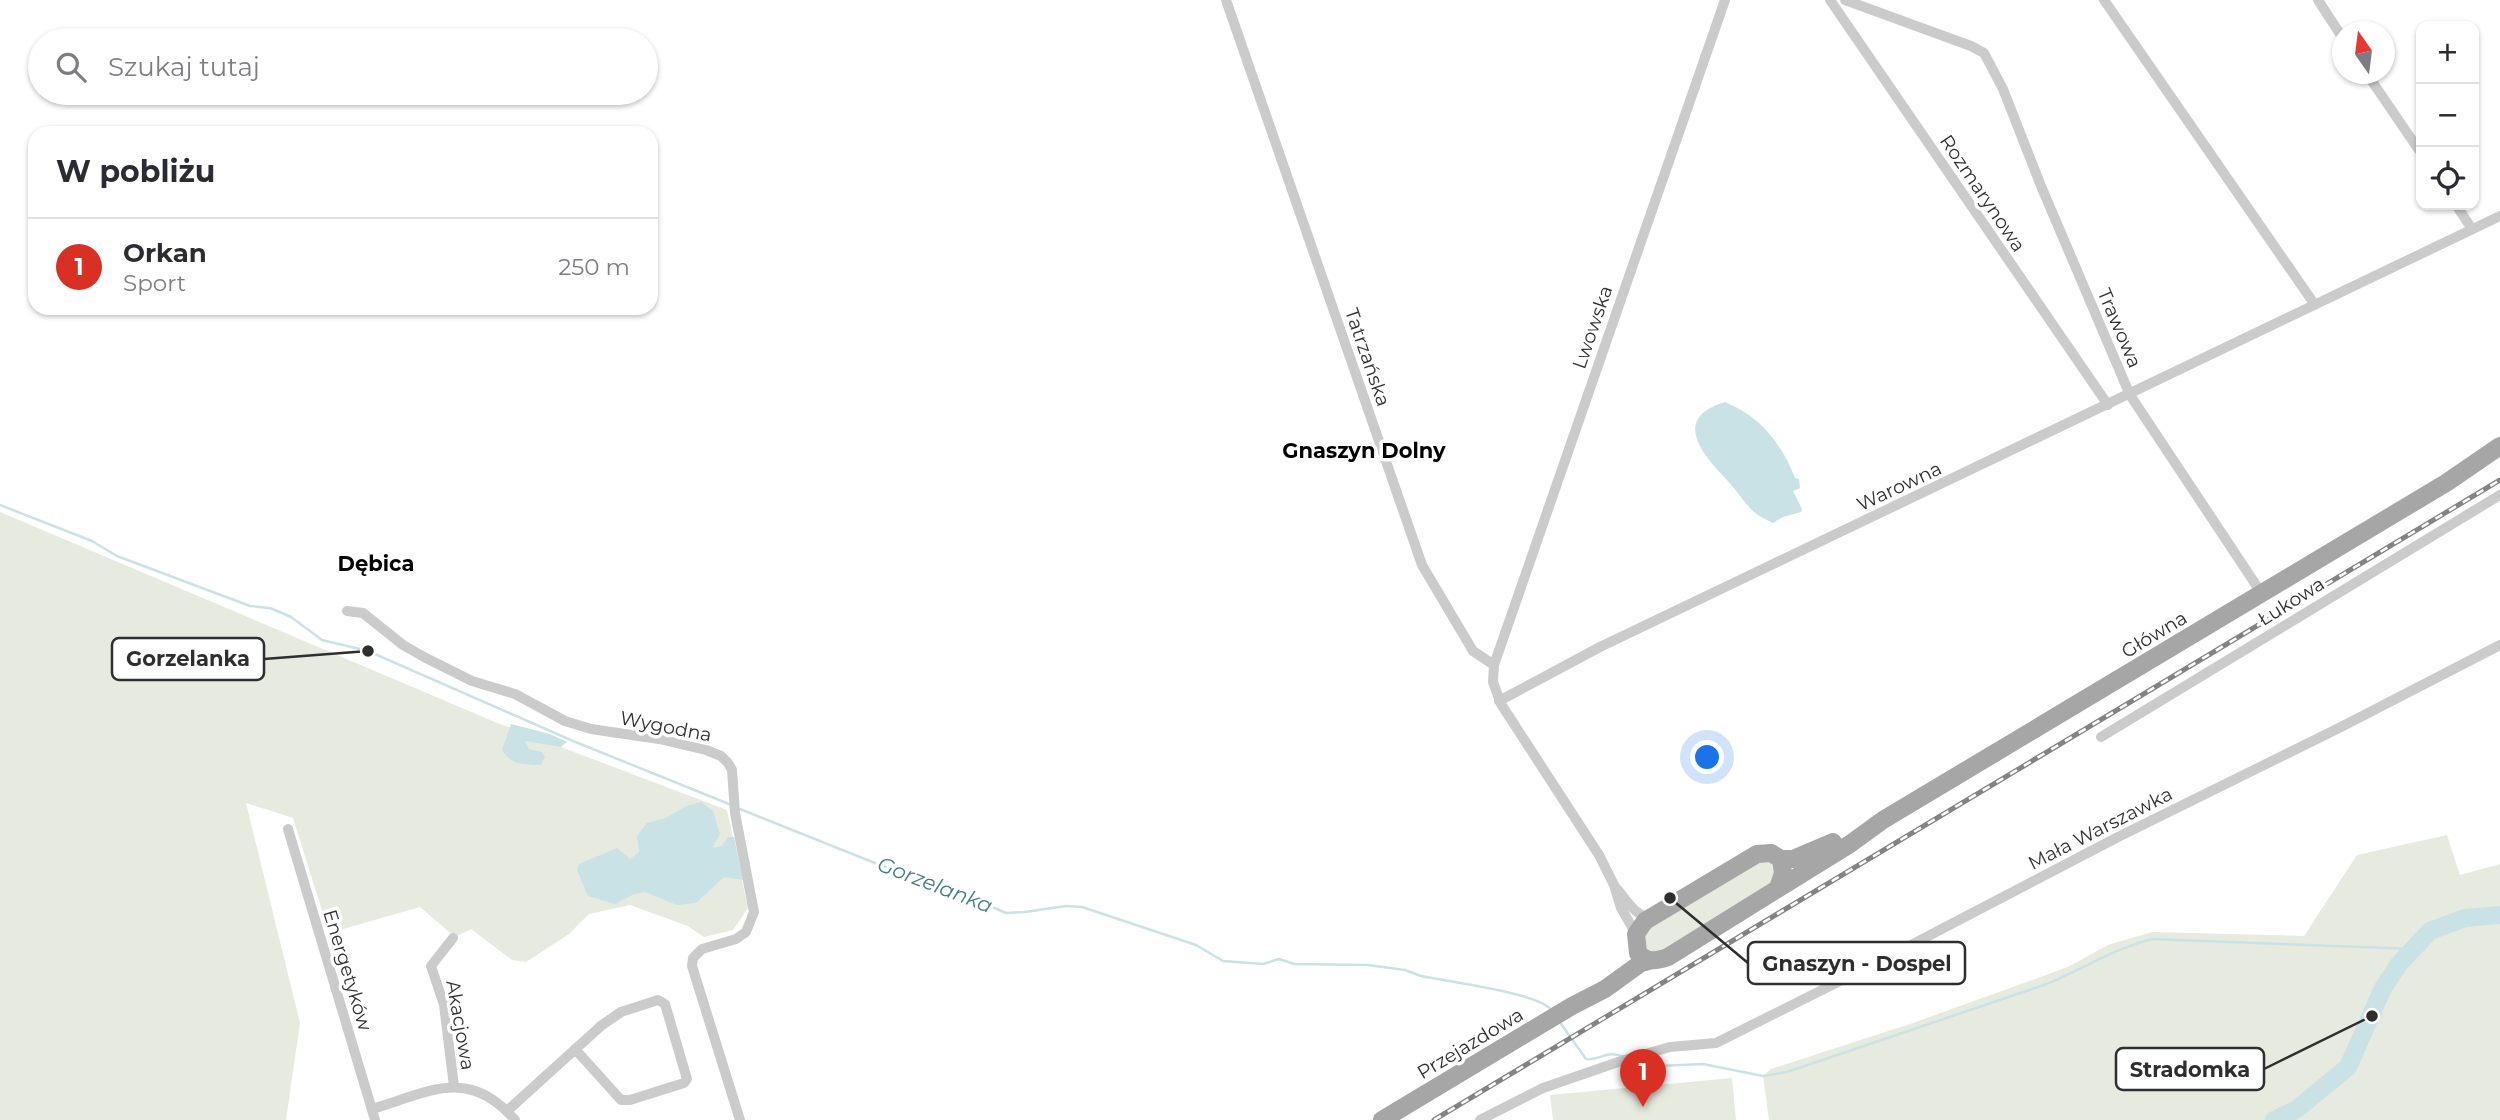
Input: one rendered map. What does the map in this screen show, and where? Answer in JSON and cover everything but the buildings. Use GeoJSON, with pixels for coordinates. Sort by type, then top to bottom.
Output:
{"type":"FeatureCollection","features":[{"type":"Feature","properties":{"kind":"main road","name":"Główna"},"geometry":{"type":"LineString","coordinates":[[1640,948],[1657,961],[1668,957],[1884,820],[2446,483],[2500,446]]}},
{"type":"Feature","properties":{"kind":"main road","name":"Główna"},"geometry":{"type":"LineString","coordinates":[[2446,483],[2500,458]]}},
{"type":"Feature","properties":{"kind":"main road","name":"Główna"},"geometry":{"type":"LineString","coordinates":[[1652,918],[1757,854],[1771,853],[1781,859],[1793,859],[1813,853],[1884,820]]}},
{"type":"Feature","properties":{"kind":"main road"},"geometry":{"type":"LineString","coordinates":[[1778,888],[1783,873],[1781,859]]}},
{"type":"Feature","properties":{"kind":"main road","name":"Przejazdowa"},"geometry":{"type":"LineString","coordinates":[[1382,1120],[1576,1004],[1617,972],[1640,948],[1645,921],[1652,918]]}},
{"type":"Feature","properties":{"kind":"street","name":"Tatrzańska"},"geometry":{"type":"LineString","coordinates":[[1226,0],[1422,565],[1473,651],[1494,665]]}},
{"type":"Feature","properties":{"kind":"street","name":"Lwowska"},"geometry":{"type":"LineString","coordinates":[[1494,665],[1725,0]]}},
{"type":"Feature","properties":{"kind":"street","name":"Rozmarynowa"},"geometry":{"type":"LineString","coordinates":[[1830,0],[2108,405]]}},
{"type":"Feature","properties":{"kind":"street","name":"Trawowa"},"geometry":{"type":"LineString","coordinates":[[1845,0],[1977,49],[1986,56],[2003,89],[2130,395],[2262,594]]}},
{"type":"Feature","properties":{"kind":"street"},"geometry":{"type":"LineString","coordinates":[[2104,0],[2315,305]]}},
{"type":"Feature","properties":{"kind":"street"},"geometry":{"type":"LineString","coordinates":[[2318,0],[2332,21]]}},
{"type":"Feature","properties":{"kind":"street"},"geometry":{"type":"LineString","coordinates":[[2374,84],[2417,147]]}},
{"type":"Feature","properties":{"kind":"street"},"geometry":{"type":"LineString","coordinates":[[2459,210],[2472,229]]}},
{"type":"Feature","properties":{"kind":"street","name":"Warowna"},"geometry":{"type":"LineString","coordinates":[[1499,701],[1600,647],[2500,216]]}},
{"type":"Feature","properties":{"kind":"street","name":"Łukowa"},"geometry":{"type":"LineString","coordinates":[[2101,737],[2500,495]]}},
{"type":"Feature","properties":{"kind":"street","name":"Wygodna"},"geometry":{"type":"LineString","coordinates":[[347,611],[363,613],[403,645],[435,663],[472,681],[515,694],[565,721],[605,732],[659,739],[706,750],[721,756],[728,763],[732,770],[735,813],[754,912],[746,932],[736,939],[702,950],[693,958],[692,967],[740,1120]]}},
{"type":"Feature","properties":{"kind":"street","name":"Mała Warszawka"},"geometry":{"type":"LineString","coordinates":[[1480,1120],[1543,1088],[1639,1055],[1670,1047],[1716,1043],[1890,956],[2118,836],[2339,728],[2500,645]]}},
{"type":"Feature","properties":{"kind":"street"},"geometry":{"type":"LineString","coordinates":[[1494,665],[1493,682],[1499,701],[1598,855],[1640,948]]}},
{"type":"Feature","properties":{"kind":"street","name":"Energetyków"},"geometry":{"type":"LineString","coordinates":[[288,829],[373,1114]]}},
{"type":"Feature","properties":{"kind":"street"},"geometry":{"type":"LineString","coordinates":[[1614,886],[1633,910],[1652,918]]}},
{"type":"Feature","properties":{"kind":"street","name":"Akacjowa"},"geometry":{"type":"LineString","coordinates":[[453,938],[431,966],[444,1005],[454,1086]]}},
{"type":"Feature","properties":{"kind":"street"},"geometry":{"type":"LineString","coordinates":[[507,1111],[575,1049],[611,1018],[621,1012],[662,1000],[687,1079],[684,1083],[630,1100],[621,1100],[575,1049]]}},
{"type":"Feature","properties":{"kind":"street"},"geometry":{"type":"LineString","coordinates":[[373,1114],[454,1086],[472,1088],[485,1094],[515,1120]]}},
{"type":"Feature","properties":{"kind":"shaded area"},"geometry":{"type":"Polygon","coordinates":[[[0,512],[495,722],[727,810],[748,908],[733,930],[704,937],[688,926],[630,905],[589,914],[569,934],[526,962],[512,960],[471,929],[455,937],[420,907],[329,933],[293,818],[246,803],[300,1023],[286,1120],[0,1120],[0,512]]]}},
{"type":"Feature","properties":{"kind":"shaded area"},"geometry":{"type":"Polygon","coordinates":[[[2447,835],[2460,875],[2500,864],[2500,1120],[1769,1120],[1763,1076],[1771,1069],[1913,1023],[2068,967],[2108,945],[2152,932],[2304,936],[2357,855],[2447,835]]]}},
{"type":"Feature","properties":{"kind":"shaded area"},"geometry":{"type":"Polygon","coordinates":[[[1768,861],[1777,864],[1776,880],[1668,952],[1646,953],[1645,933],[1652,926],[1751,862],[1768,861]]]}},
{"type":"Feature","properties":{"kind":"shaded area"},"geometry":{"type":"Polygon","coordinates":[[[1732,1078],[1736,1120],[1553,1120],[1550,1095],[1732,1078]]]}},
{"type":"Feature","properties":{"kind":"water"},"geometry":{"type":"Polygon","coordinates":[[[1725,402],[1759,423],[1784,454],[1795,478],[1799,479],[1800,488],[1793,491],[1801,512],[1773,523],[1761,517],[1750,508],[1708,458],[1696,437],[1695,427],[1699,417],[1725,402]]]}},
{"type":"Feature","properties":{"kind":"water"},"geometry":{"type":"Polygon","coordinates":[[[511,724],[550,734],[567,742],[561,747],[525,741],[529,749],[542,752],[545,757],[541,765],[518,763],[502,750],[511,724]]]}},
{"type":"Feature","properties":{"kind":"water"},"geometry":{"type":"Polygon","coordinates":[[[701,802],[713,811],[720,834],[712,848],[722,846],[728,837],[734,837],[743,880],[724,877],[696,903],[677,905],[645,892],[634,894],[615,904],[588,896],[577,870],[579,864],[617,848],[630,859],[639,852],[637,836],[647,823],[666,818],[686,806],[701,802]]]}},
{"type":"Feature","properties":{"kind":"waterway","name":"Gorzelanka"},"geometry":{"type":"LineString","coordinates":[[0,505],[92,541],[117,556],[250,606],[270,608],[291,617],[322,640],[368,651],[573,741],[729,804]]}},
{"type":"Feature","properties":{"kind":"waterway","name":"Gorzelanka"},"geometry":{"type":"LineString","coordinates":[[740,809],[1006,913],[1066,906],[1082,907],[1196,945],[1223,961],[1263,964],[1279,959],[1294,964],[1368,965],[1405,970],[1421,976],[1511,993],[1529,998],[1551,1010]]}},
{"type":"Feature","properties":{"kind":"waterway"},"geometry":{"type":"LineString","coordinates":[[2274,1120],[2297,1109],[2348,1067],[2383,988],[2399,964],[2430,931],[2465,918],[2500,915]]}},
{"type":"Feature","properties":{"kind":"waterway"},"geometry":{"type":"LineString","coordinates":[[1629,1061],[1635,1067],[1703,1064],[1763,1076],[1787,1072],[2044,985],[2110,954],[2152,939],[2413,949]]}},
{"type":"Feature","properties":{"kind":"waterway"},"geometry":{"type":"LineString","coordinates":[[1559,1021],[1586,1059],[1612,1054],[1625,1057]]}},
{"type":"Feature","properties":{"kind":"railway"},"geometry":{"type":"LineString","coordinates":[[1434,1120],[2500,480]]}},
{"type":"Feature","properties":{"kind":"place","name":"Gorzelanka"},"geometry":{"type":"Point","coordinates":[368,651]}},
{"type":"Feature","properties":{"kind":"place","name":"Gnaszyn - Dospel"},"geometry":{"type":"Point","coordinates":[1670,898]}},
{"type":"Feature","properties":{"kind":"place","name":"Stradomka"},"geometry":{"type":"Point","coordinates":[2372,1016]}},
{"type":"Feature","properties":{"kind":"place","name":"Orkan"},"geometry":{"type":"Point","coordinates":[1643,1107]}},
{"type":"Feature","properties":{"kind":"district","name":"Gnaszyn Dolny"},"geometry":{"type":"Point","coordinates":[1364,451]}},
{"type":"Feature","properties":{"kind":"district","name":"Dębica"},"geometry":{"type":"Point","coordinates":[376,564]}}]}
